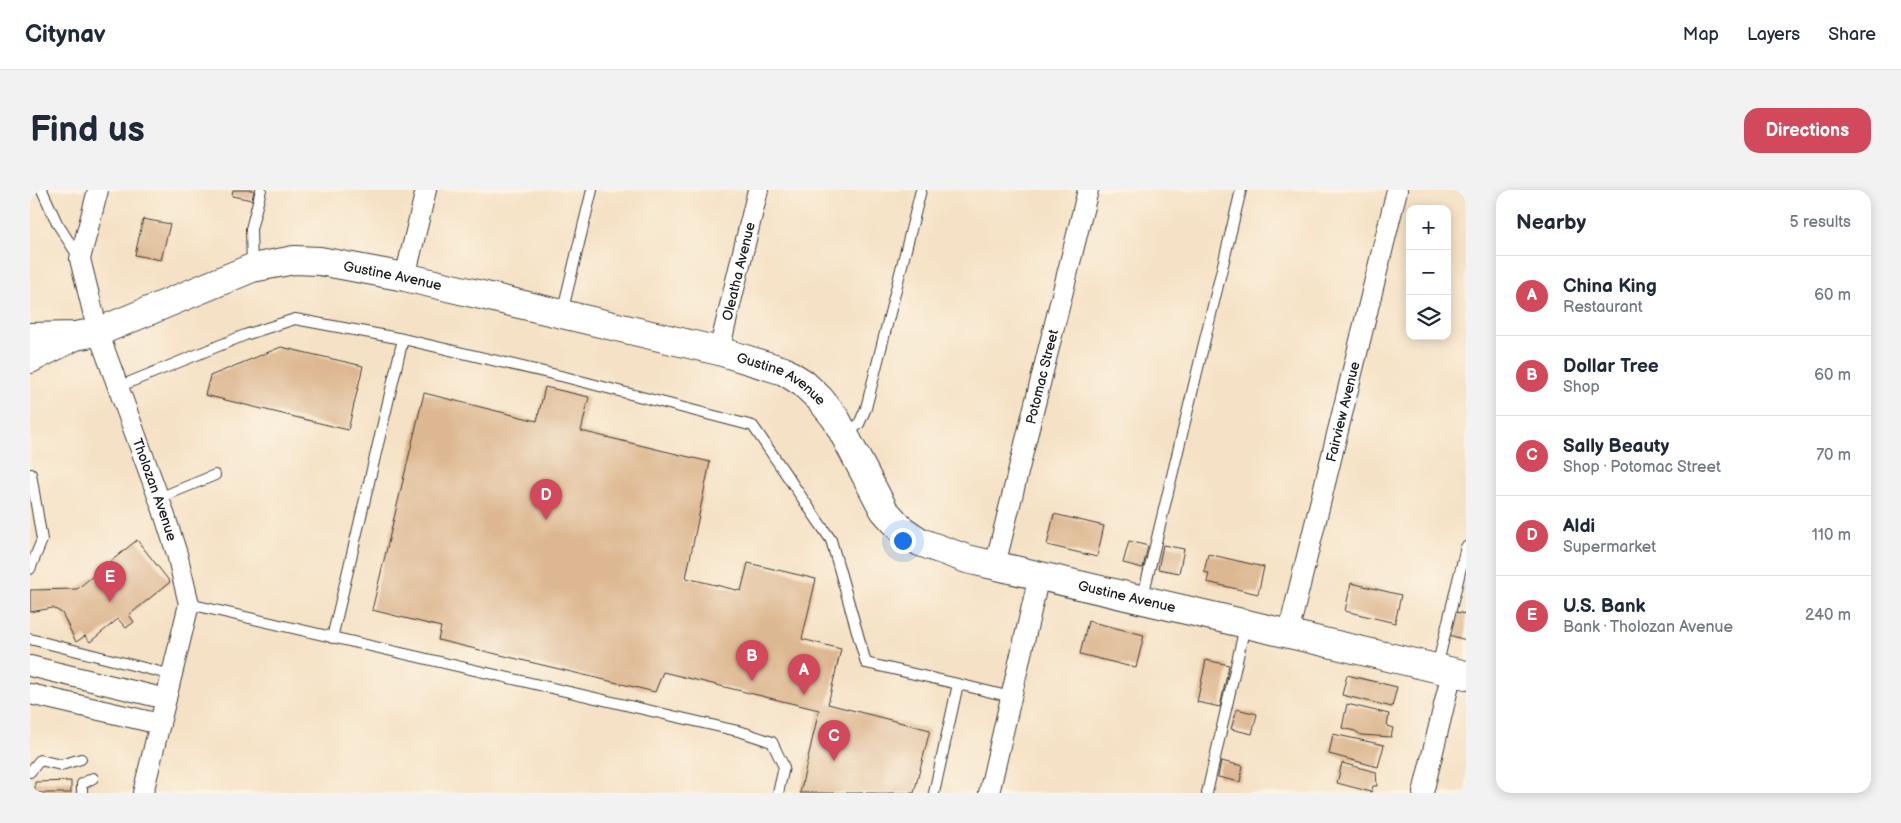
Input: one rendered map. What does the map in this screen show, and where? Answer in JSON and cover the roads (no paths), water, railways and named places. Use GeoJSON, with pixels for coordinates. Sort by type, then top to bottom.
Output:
{"type":"FeatureCollection","features":[{"type":"Feature","properties":{"kind":"street","name":"Tholozan Avenue"},"geometry":{"type":"LineString","coordinates":[[98,190],[80,259],[86,334],[118,387],[178,554],[189,604],[142,793]]}},
{"type":"Feature","properties":{"kind":"street"},"geometry":{"type":"LineString","coordinates":[[405,278],[426,190]]}},
{"type":"Feature","properties":{"kind":"street","name":"Oleatha Avenue"},"geometry":{"type":"LineString","coordinates":[[719,351],[758,190]]}},
{"type":"Feature","properties":{"kind":"street","name":"Potomac Street"},"geometry":{"type":"LineString","coordinates":[[996,565],[1088,190]]}},
{"type":"Feature","properties":{"kind":"street","name":"Fairview Avenue"},"geometry":{"type":"LineString","coordinates":[[1288,634],[1397,190]]}},
{"type":"Feature","properties":{"kind":"street","name":"Gustine Avenue"},"geometry":{"type":"LineString","coordinates":[[30,337],[86,334],[252,268],[294,260],[320,261],[405,278],[719,351],[784,371],[803,383],[820,398],[845,434],[884,510],[901,529],[920,542],[943,552],[1039,576],[1452,671]]}},
{"type":"Feature","properties":{"kind":"street"},"geometry":{"type":"LineString","coordinates":[[30,358],[86,334]]}},
{"type":"Feature","properties":{"kind":"street"},"geometry":{"type":"LineString","coordinates":[[989,793],[1039,576]]}},
{"type":"Feature","properties":{"kind":"street"},"geometry":{"type":"LineString","coordinates":[[30,666],[166,699]]}},
{"type":"Feature","properties":{"kind":"street"},"geometry":{"type":"LineString","coordinates":[[1423,793],[1452,671]]}},
{"type":"Feature","properties":{"kind":"street"},"geometry":{"type":"LineString","coordinates":[[30,694],[160,724]]}},
{"type":"Feature","properties":{"kind":"lane"},"geometry":{"type":"LineString","coordinates":[[42,190],[57,223],[80,259]]}},
{"type":"Feature","properties":{"kind":"lane"},"geometry":{"type":"LineString","coordinates":[[252,268],[251,229],[261,190]]}},
{"type":"Feature","properties":{"kind":"lane"},"geometry":{"type":"LineString","coordinates":[[562,315],[592,190]]}},
{"type":"Feature","properties":{"kind":"lane"},"geometry":{"type":"LineString","coordinates":[[845,434],[859,424],[866,408],[921,190]]}},
{"type":"Feature","properties":{"kind":"lane"},"geometry":{"type":"LineString","coordinates":[[1142,600],[1241,190]]}},
{"type":"Feature","properties":{"kind":"lane"},"geometry":{"type":"LineString","coordinates":[[118,387],[245,335],[295,319],[403,340],[566,377],[753,426],[831,540],[866,663],[1012,696]]}},
{"type":"Feature","properties":{"kind":"lane"},"geometry":{"type":"LineString","coordinates":[[332,638],[403,340]]}},
{"type":"Feature","properties":{"kind":"lane"},"geometry":{"type":"LineString","coordinates":[[30,569],[42,540],[31,474]]}},
{"type":"Feature","properties":{"kind":"lane"},"geometry":{"type":"LineString","coordinates":[[159,498],[215,475]]}},
{"type":"Feature","properties":{"kind":"lane"},"geometry":{"type":"LineString","coordinates":[[1452,671],[1466,547]]}},
{"type":"Feature","properties":{"kind":"lane"},"geometry":{"type":"LineString","coordinates":[[189,604],[742,732],[765,739],[772,742],[784,767],[778,793]]}},
{"type":"Feature","properties":{"kind":"lane"},"geometry":{"type":"LineString","coordinates":[[1207,793],[1245,624]]}},
{"type":"Feature","properties":{"kind":"lane"},"geometry":{"type":"LineString","coordinates":[[30,638],[172,675]]}},
{"type":"Feature","properties":{"kind":"lane"},"geometry":{"type":"LineString","coordinates":[[934,793],[958,684]]}},
{"type":"Feature","properties":{"kind":"lane"},"geometry":{"type":"LineString","coordinates":[[30,772],[40,760],[61,765],[81,759]]}},
{"type":"Feature","properties":{"kind":"lane"},"geometry":{"type":"LineString","coordinates":[[82,793],[82,784],[93,778]]}},
{"type":"Feature","properties":{"kind":"place","name":"Aldi"},"geometry":{"type":"Point","coordinates":[546,520]}},
{"type":"Feature","properties":{"kind":"place","name":"U.S. Bank"},"geometry":{"type":"Point","coordinates":[110,602]}},
{"type":"Feature","properties":{"kind":"place","name":"Dollar Tree"},"geometry":{"type":"Point","coordinates":[752,681]}},
{"type":"Feature","properties":{"kind":"place","name":"China King"},"geometry":{"type":"Point","coordinates":[804,695]}},
{"type":"Feature","properties":{"kind":"place","name":"Sally Beauty"},"geometry":{"type":"Point","coordinates":[834,761]}}]}
